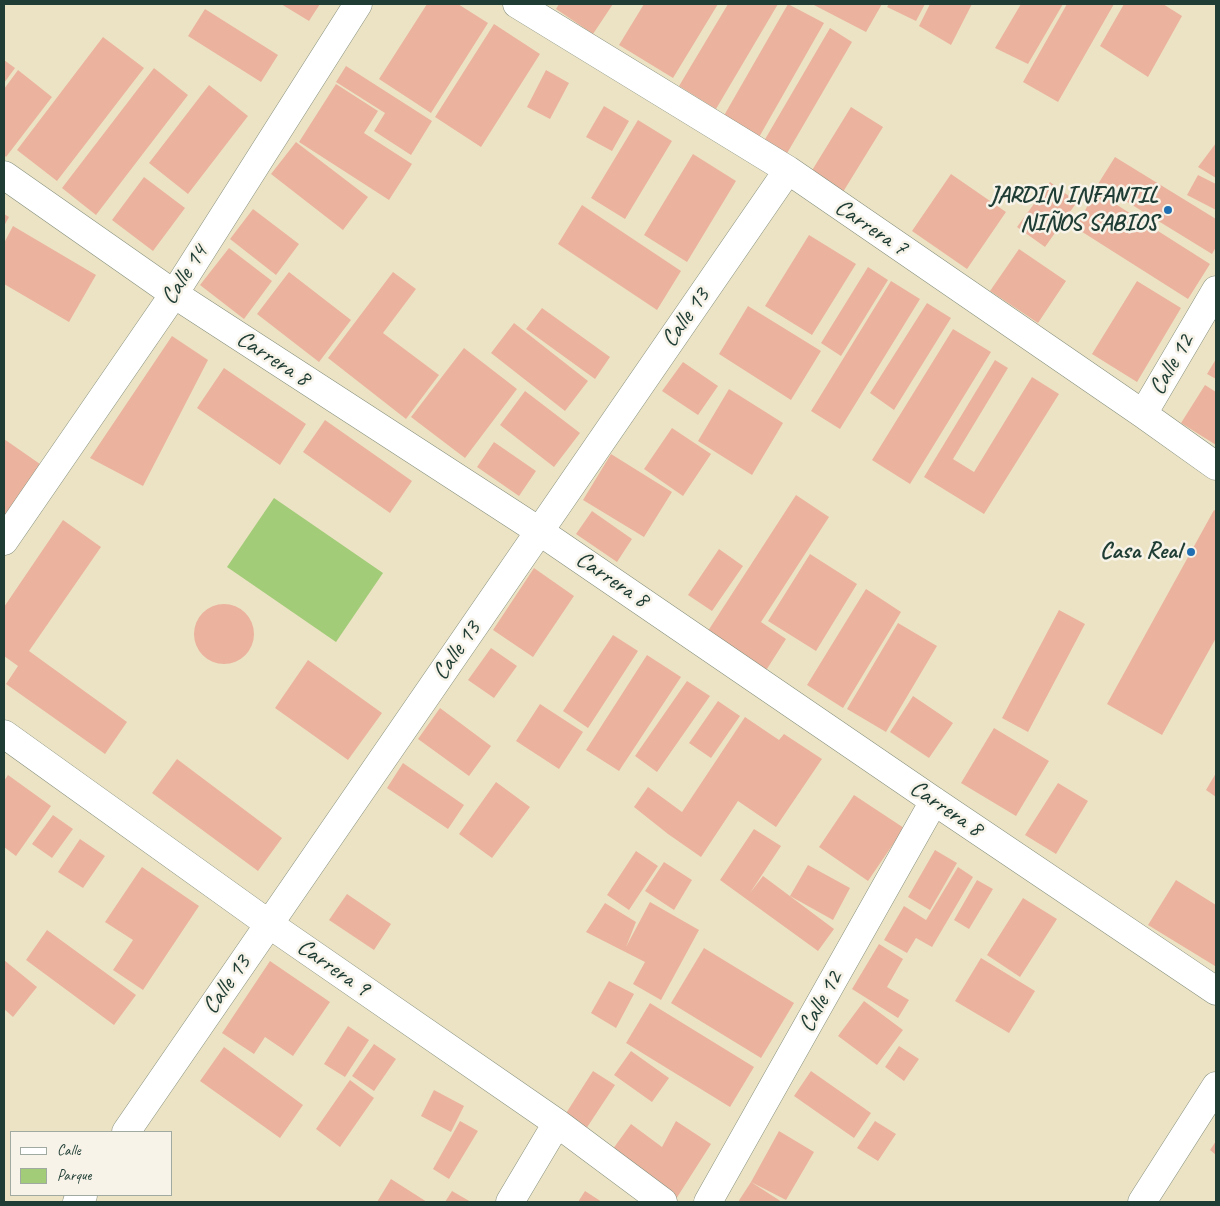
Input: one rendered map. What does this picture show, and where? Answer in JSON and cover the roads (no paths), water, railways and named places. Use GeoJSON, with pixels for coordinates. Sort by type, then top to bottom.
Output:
{"type":"FeatureCollection","features":[{"type":"Feature","properties":{"kind":"street","name":"Calle 14"},"geometry":{"type":"LineString","coordinates":[[4,541],[174,294],[358,4]]}},
{"type":"Feature","properties":{"kind":"street","name":"Carrera 7"},"geometry":{"type":"LineString","coordinates":[[516,4],[788,170],[1216,466]]}},
{"type":"Feature","properties":{"kind":"street","name":"Calle 13"},"geometry":{"type":"LineString","coordinates":[[127,1131],[788,170]]}},
{"type":"Feature","properties":{"kind":"street","name":"Carrera 8"},"geometry":{"type":"LineString","coordinates":[[4,175],[174,294],[539,531],[1216,991]]}},
{"type":"Feature","properties":{"kind":"street","name":"Calle 12"},"geometry":{"type":"LineString","coordinates":[[1143,414],[1216,290]]}},
{"type":"Feature","properties":{"kind":"street","name":"Carrera 9"},"geometry":{"type":"LineString","coordinates":[[4,734],[269,924],[557,1123],[663,1202]]}},
{"type":"Feature","properties":{"kind":"street","name":"Calle 12"},"geometry":{"type":"LineString","coordinates":[[708,1202],[934,801]]}},
{"type":"Feature","properties":{"kind":"street"},"geometry":{"type":"LineString","coordinates":[[1142,1202],[1216,1086]]}},
{"type":"Feature","properties":{"kind":"street"},"geometry":{"type":"LineString","coordinates":[[510,1202],[557,1123]]}},
{"type":"Feature","properties":{"kind":"place","name":"JARDIN INFANTIL NIÑOS SABIOS"},"geometry":{"type":"Point","coordinates":[1168,210]}},
{"type":"Feature","properties":{"kind":"place","name":"Casa Real"},"geometry":{"type":"Point","coordinates":[1191,552]}}]}
